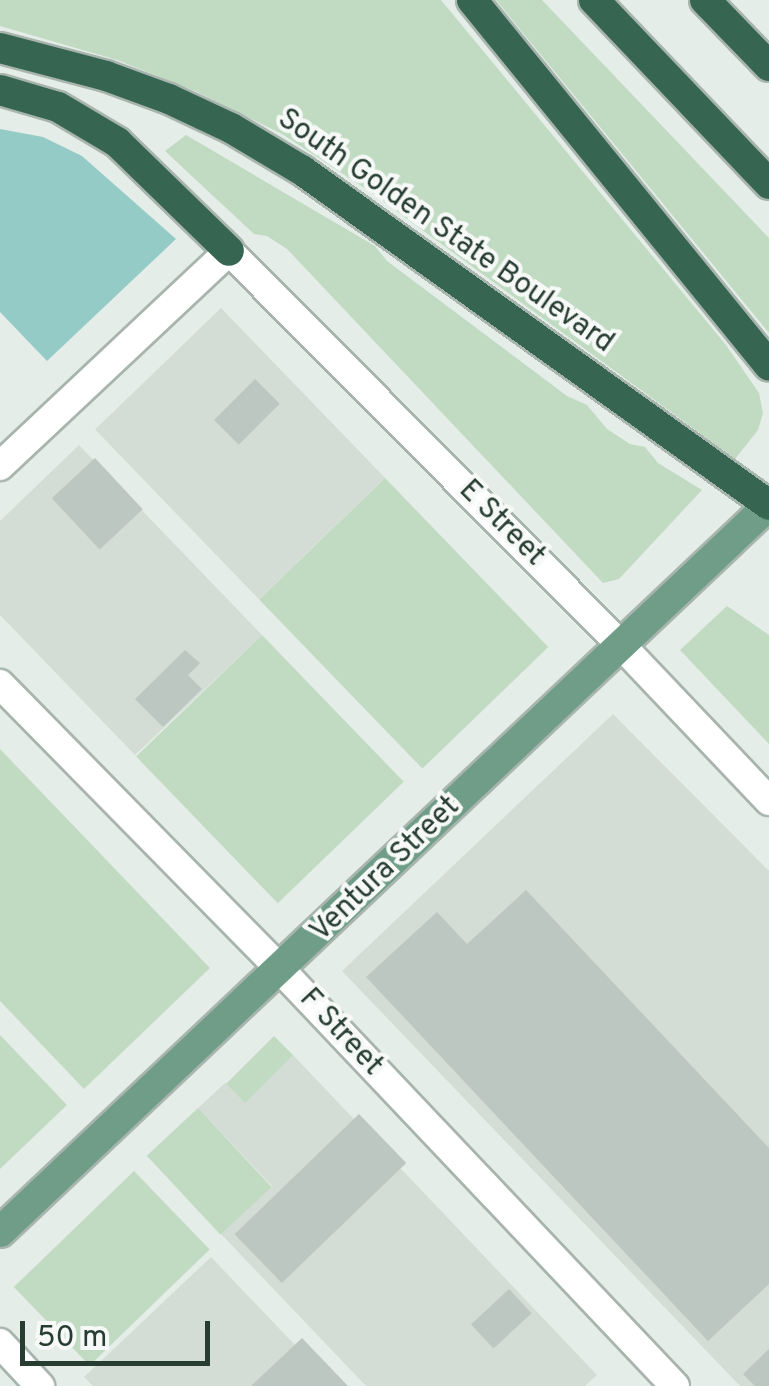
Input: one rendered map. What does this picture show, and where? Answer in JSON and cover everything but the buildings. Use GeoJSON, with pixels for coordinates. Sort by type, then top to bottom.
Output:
{"type":"FeatureCollection","features":[{"type":"Feature","properties":{"kind":"highway"},"geometry":{"type":"LineString","coordinates":[[472,0],[769,365]]}},
{"type":"Feature","properties":{"kind":"highway"},"geometry":{"type":"LineString","coordinates":[[594,0],[769,184]]}},
{"type":"Feature","properties":{"kind":"highway"},"geometry":{"type":"LineString","coordinates":[[705,0],[769,66]]}},
{"type":"Feature","properties":{"kind":"highway","name":"South Golden State Boulevard"},"geometry":{"type":"LineString","coordinates":[[0,48],[106,76],[169,99],[289,162],[375,218],[769,505]]}},
{"type":"Feature","properties":{"kind":"highway"},"geometry":{"type":"LineString","coordinates":[[0,90],[58,107],[103,132],[229,251]]}},
{"type":"Feature","properties":{"kind":"main road","name":"Ventura Street"},"geometry":{"type":"LineString","coordinates":[[0,1232],[769,505]]}},
{"type":"Feature","properties":{"kind":"street"},"geometry":{"type":"LineString","coordinates":[[0,466],[229,251]]}},
{"type":"Feature","properties":{"kind":"street","name":"E Street"},"geometry":{"type":"LineString","coordinates":[[229,251],[621,645],[769,801]]}},
{"type":"Feature","properties":{"kind":"street","name":"F Street"},"geometry":{"type":"LineString","coordinates":[[0,684],[281,970],[668,1384]]}},
{"type":"Feature","properties":{"kind":"street"},"geometry":{"type":"LineString","coordinates":[[0,1343],[40,1386]]}},
{"type":"Feature","properties":{"kind":"shaded area"},"geometry":{"type":"Polygon","coordinates":[[[221,308],[385,478],[259,599],[95,430],[221,308]]]}},
{"type":"Feature","properties":{"kind":"shaded area"},"geometry":{"type":"Polygon","coordinates":[[[79,445],[262,635],[135,755],[0,615],[0,521],[79,445]]]}},
{"type":"Feature","properties":{"kind":"shaded area"},"geometry":{"type":"Polygon","coordinates":[[[613,714],[769,871],[769,1386],[740,1386],[342,971],[613,714]]]}},
{"type":"Feature","properties":{"kind":"shaded area"},"geometry":{"type":"Polygon","coordinates":[[[293,1055],[597,1375],[585,1386],[366,1386],[221,1234],[272,1186],[198,1108],[225,1083],[244,1102],[293,1055]]]}},
{"type":"Feature","properties":{"kind":"shaded area"},"geometry":{"type":"Polygon","coordinates":[[[211,1257],[334,1386],[93,1386],[84,1377],[211,1257]]]}},
{"type":"Feature","properties":{"kind":"green space"},"geometry":{"type":"Polygon","coordinates":[[[0,0],[441,0],[726,345],[759,393],[763,413],[758,430],[735,459],[369,191],[282,134],[195,91],[117,60],[0,26],[0,0]]]}},
{"type":"Feature","properties":{"kind":"green space"},"geometry":{"type":"Polygon","coordinates":[[[496,0],[542,0],[769,238],[769,333],[496,0]]]}},
{"type":"Feature","properties":{"kind":"green space"},"geometry":{"type":"Polygon","coordinates":[[[186,135],[375,246],[387,261],[567,396],[587,405],[607,429],[630,444],[645,447],[658,463],[702,490],[619,579],[603,583],[287,249],[267,236],[254,234],[165,151],[186,135]]]}},
{"type":"Feature","properties":{"kind":"green space"},"geometry":{"type":"Polygon","coordinates":[[[385,478],[548,647],[422,769],[259,600],[385,478]]]}},
{"type":"Feature","properties":{"kind":"green space"},"geometry":{"type":"Polygon","coordinates":[[[727,606],[769,635],[769,744],[680,650],[727,606]]]}},
{"type":"Feature","properties":{"kind":"green space"},"geometry":{"type":"Polygon","coordinates":[[[262,635],[404,782],[278,903],[136,757],[262,635]]]}},
{"type":"Feature","properties":{"kind":"green space"},"geometry":{"type":"Polygon","coordinates":[[[0,749],[210,968],[84,1089],[0,1001],[0,749]]]}},
{"type":"Feature","properties":{"kind":"green space"},"geometry":{"type":"Polygon","coordinates":[[[0,1035],[67,1105],[0,1169],[0,1035]]]}},
{"type":"Feature","properties":{"kind":"green space"},"geometry":{"type":"Polygon","coordinates":[[[274,1036],[293,1055],[245,1103],[226,1084],[274,1036]]]}},
{"type":"Feature","properties":{"kind":"green space"},"geometry":{"type":"Polygon","coordinates":[[[198,1108],[272,1187],[220,1235],[147,1156],[198,1108]]]}},
{"type":"Feature","properties":{"kind":"green space"},"geometry":{"type":"Polygon","coordinates":[[[134,1171],[210,1249],[90,1365],[14,1287],[134,1171]]]}},
{"type":"Feature","properties":{"kind":"water"},"geometry":{"type":"Polygon","coordinates":[[[0,129],[43,137],[82,156],[176,239],[47,361],[0,312],[0,129]]]}}]}
